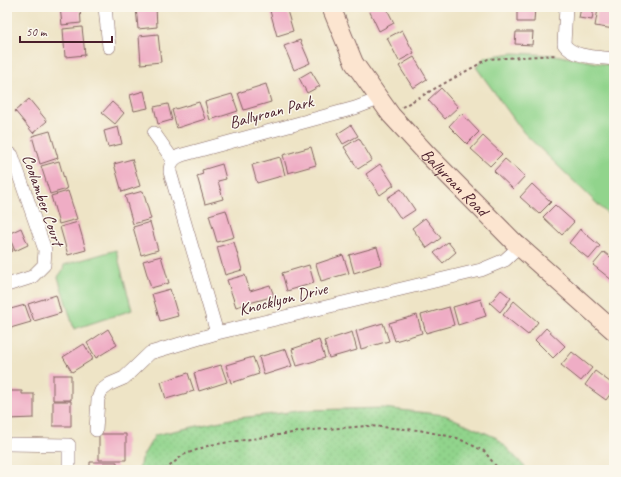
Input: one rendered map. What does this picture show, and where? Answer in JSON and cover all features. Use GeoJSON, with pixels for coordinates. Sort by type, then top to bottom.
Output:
{"type":"FeatureCollection","features":[{"type":"Feature","properties":{"kind":"main road","name":"Ballyroan Road"},"geometry":{"type":"LineString","coordinates":[[331,7],[354,63],[379,100],[427,154],[519,247],[614,331]]}},
{"type":"Feature","properties":{"kind":"street"},"geometry":{"type":"LineString","coordinates":[[105,7],[109,47]]}},
{"type":"Feature","properties":{"kind":"street"},"geometry":{"type":"LineString","coordinates":[[566,7],[564,50],[573,53],[614,59]]}},
{"type":"Feature","properties":{"kind":"street","name":"Ballyroan Park"},"geometry":{"type":"LineString","coordinates":[[173,160],[182,154],[355,108],[379,100]]}},
{"type":"Feature","properties":{"kind":"street"},"geometry":{"type":"LineString","coordinates":[[154,133],[173,160],[170,166],[170,172],[217,333]]}},
{"type":"Feature","properties":{"kind":"street","name":"Coolamber Court"},"geometry":{"type":"LineString","coordinates":[[7,152],[12,155],[45,250],[44,265],[32,277],[7,286]]}},
{"type":"Feature","properties":{"kind":"street","name":"Knocklyon Drive"},"geometry":{"type":"LineString","coordinates":[[96,430],[98,400],[101,391],[110,384],[124,378],[150,353],[217,333],[481,270],[505,260],[519,247]]}},
{"type":"Feature","properties":{"kind":"street"},"geometry":{"type":"LineString","coordinates":[[7,444],[69,445],[69,470]]}},
{"type":"Feature","properties":{"kind":"path"},"geometry":{"type":"LineString","coordinates":[[401,107],[488,60],[555,55],[564,50]]}},
{"type":"Feature","properties":{"kind":"path"},"geometry":{"type":"LineString","coordinates":[[165,470],[183,455],[210,445],[312,430],[368,426],[419,430],[456,438],[484,451],[499,470]]}},
{"type":"Feature","properties":{"kind":"green space"},"geometry":{"type":"Polygon","coordinates":[[[513,53],[555,55],[614,66],[614,220],[524,133],[476,67],[485,57],[513,53]]]}},
{"type":"Feature","properties":{"kind":"green space"},"geometry":{"type":"Polygon","coordinates":[[[116,250],[132,310],[74,329],[58,277],[63,270],[64,265],[116,250]]]}},
{"type":"Feature","properties":{"kind":"green space"},"geometry":{"type":"Polygon","coordinates":[[[383,408],[445,415],[497,438],[528,470],[139,470],[141,459],[155,435],[231,419],[307,410],[383,408]]]}},
{"type":"Feature","properties":{"kind":"building"},"geometry":{"type":"Polygon","coordinates":[[[60,7],[80,7],[81,23],[62,25],[60,7]]]}},
{"type":"Feature","properties":{"kind":"building"},"geometry":{"type":"Polygon","coordinates":[[[136,7],[156,7],[157,27],[138,29],[136,7]]]}},
{"type":"Feature","properties":{"kind":"building"},"geometry":{"type":"Polygon","coordinates":[[[286,7],[293,31],[277,36],[270,11],[286,7]]]}},
{"type":"Feature","properties":{"kind":"building"},"geometry":{"type":"Polygon","coordinates":[[[386,7],[394,23],[379,31],[368,8],[386,7]]]}},
{"type":"Feature","properties":{"kind":"building"},"geometry":{"type":"Polygon","coordinates":[[[517,7],[535,7],[534,22],[517,22],[517,7]]]}},
{"type":"Feature","properties":{"kind":"building"},"geometry":{"type":"Polygon","coordinates":[[[581,7],[594,7],[592,20],[579,18],[581,7]]]}},
{"type":"Feature","properties":{"kind":"building"},"geometry":{"type":"Polygon","coordinates":[[[598,9],[614,12],[614,29],[595,26],[598,9]]]}},
{"type":"Feature","properties":{"kind":"building"},"geometry":{"type":"Polygon","coordinates":[[[82,27],[85,55],[65,57],[63,29],[82,27]]]}},
{"type":"Feature","properties":{"kind":"building"},"geometry":{"type":"Polygon","coordinates":[[[402,30],[414,53],[399,61],[387,38],[402,30]]]}},
{"type":"Feature","properties":{"kind":"building"},"geometry":{"type":"Polygon","coordinates":[[[516,32],[533,32],[532,45],[515,44],[516,32]]]}},
{"type":"Feature","properties":{"kind":"building"},"geometry":{"type":"Polygon","coordinates":[[[158,34],[161,62],[141,64],[139,36],[158,34]]]}},
{"type":"Feature","properties":{"kind":"building"},"geometry":{"type":"Polygon","coordinates":[[[300,40],[310,63],[294,70],[284,46],[300,40]]]}},
{"type":"Feature","properties":{"kind":"building"},"geometry":{"type":"Polygon","coordinates":[[[414,57],[427,79],[413,88],[399,66],[414,57]]]}},
{"type":"Feature","properties":{"kind":"building"},"geometry":{"type":"Polygon","coordinates":[[[311,71],[320,86],[307,93],[299,78],[311,71]]]}},
{"type":"Feature","properties":{"kind":"building"},"geometry":{"type":"Polygon","coordinates":[[[266,84],[271,102],[244,110],[238,93],[266,84]]]}},
{"type":"Feature","properties":{"kind":"building"},"geometry":{"type":"Polygon","coordinates":[[[441,88],[458,107],[445,119],[428,100],[441,88]]]}},
{"type":"Feature","properties":{"kind":"building"},"geometry":{"type":"Polygon","coordinates":[[[144,91],[148,108],[134,111],[130,95],[144,91]]]}},
{"type":"Feature","properties":{"kind":"building"},"geometry":{"type":"Polygon","coordinates":[[[232,94],[238,111],[210,120],[205,102],[232,94]]]}},
{"type":"Feature","properties":{"kind":"building"},"geometry":{"type":"Polygon","coordinates":[[[29,99],[47,121],[33,133],[15,111],[29,99]]]}},
{"type":"Feature","properties":{"kind":"building"},"geometry":{"type":"Polygon","coordinates":[[[112,102],[124,113],[115,124],[102,113],[112,102]]]}},
{"type":"Feature","properties":{"kind":"building"},"geometry":{"type":"Polygon","coordinates":[[[199,102],[205,119],[177,128],[172,110],[199,102]]]}},
{"type":"Feature","properties":{"kind":"building"},"geometry":{"type":"Polygon","coordinates":[[[168,104],[172,120],[158,124],[154,107],[168,104]]]}},
{"type":"Feature","properties":{"kind":"building"},"geometry":{"type":"Polygon","coordinates":[[[461,113],[479,132],[467,144],[449,126],[461,113]]]}},
{"type":"Feature","properties":{"kind":"building"},"geometry":{"type":"Polygon","coordinates":[[[351,125],[358,136],[343,144],[337,134],[351,125]]]}},
{"type":"Feature","properties":{"kind":"building"},"geometry":{"type":"Polygon","coordinates":[[[118,127],[122,144],[108,147],[104,131],[118,127]]]}},
{"type":"Feature","properties":{"kind":"building"},"geometry":{"type":"Polygon","coordinates":[[[50,131],[58,158],[40,164],[32,136],[50,131]]]}},
{"type":"Feature","properties":{"kind":"building"},"geometry":{"type":"Polygon","coordinates":[[[483,136],[502,154],[490,166],[471,149],[483,136]]]}},
{"type":"Feature","properties":{"kind":"building"},"geometry":{"type":"Polygon","coordinates":[[[359,138],[372,160],[358,169],[344,147],[359,138]]]}},
{"type":"Feature","properties":{"kind":"building"},"geometry":{"type":"Polygon","coordinates":[[[311,147],[316,165],[288,173],[283,155],[311,147]]]}},
{"type":"Feature","properties":{"kind":"building"},"geometry":{"type":"Polygon","coordinates":[[[280,157],[285,175],[257,183],[252,165],[280,157]]]}},
{"type":"Feature","properties":{"kind":"building"},"geometry":{"type":"Polygon","coordinates":[[[132,159],[140,186],[122,192],[114,164],[132,159]]]}},
{"type":"Feature","properties":{"kind":"building"},"geometry":{"type":"Polygon","coordinates":[[[505,159],[525,176],[513,189],[494,171],[505,159]]]}},
{"type":"Feature","properties":{"kind":"building"},"geometry":{"type":"Polygon","coordinates":[[[59,161],[67,189],[50,194],[41,166],[59,161]]]}},
{"type":"Feature","properties":{"kind":"building"},"geometry":{"type":"Polygon","coordinates":[[[222,164],[226,179],[218,181],[223,199],[205,204],[197,176],[203,174],[202,170],[222,164]]]}},
{"type":"Feature","properties":{"kind":"building"},"geometry":{"type":"Polygon","coordinates":[[[380,164],[394,185],[380,195],[366,174],[380,164]]]}},
{"type":"Feature","properties":{"kind":"building"},"geometry":{"type":"Polygon","coordinates":[[[532,184],[551,202],[539,214],[520,197],[532,184]]]}},
{"type":"Feature","properties":{"kind":"building"},"geometry":{"type":"Polygon","coordinates":[[[401,189],[415,210],[401,219],[387,198],[401,189]]]}},
{"type":"Feature","properties":{"kind":"building"},"geometry":{"type":"Polygon","coordinates":[[[68,191],[77,219],[59,224],[51,196],[68,191]]]}},
{"type":"Feature","properties":{"kind":"building"},"geometry":{"type":"Polygon","coordinates":[[[143,191],[151,219],[133,224],[125,196],[143,191]]]}},
{"type":"Feature","properties":{"kind":"building"},"geometry":{"type":"Polygon","coordinates":[[[555,205],[574,222],[562,235],[543,217],[555,205]]]}},
{"type":"Feature","properties":{"kind":"building"},"geometry":{"type":"Polygon","coordinates":[[[226,210],[234,237],[217,242],[209,215],[226,210]]]}},
{"type":"Feature","properties":{"kind":"building"},"geometry":{"type":"Polygon","coordinates":[[[425,218],[441,238],[427,248],[412,228],[425,218]]]}},
{"type":"Feature","properties":{"kind":"building"},"geometry":{"type":"Polygon","coordinates":[[[78,222],[86,250],[68,255],[60,227],[78,222]]]}},
{"type":"Feature","properties":{"kind":"building"},"geometry":{"type":"Polygon","coordinates":[[[150,222],[158,250],[141,255],[133,227],[150,222]]]}},
{"type":"Feature","properties":{"kind":"building"},"geometry":{"type":"Polygon","coordinates":[[[21,228],[28,245],[15,251],[8,234],[21,228]]]}},
{"type":"Feature","properties":{"kind":"building"},"geometry":{"type":"Polygon","coordinates":[[[580,229],[600,246],[589,259],[569,243],[580,229]]]}},
{"type":"Feature","properties":{"kind":"building"},"geometry":{"type":"Polygon","coordinates":[[[7,237],[13,251],[7,254],[7,237]]]}},
{"type":"Feature","properties":{"kind":"building"},"geometry":{"type":"Polygon","coordinates":[[[234,242],[242,270],[225,275],[217,247],[234,242]]]}},
{"type":"Feature","properties":{"kind":"building"},"geometry":{"type":"Polygon","coordinates":[[[448,242],[456,252],[443,263],[434,253],[448,242]]]}},
{"type":"Feature","properties":{"kind":"building"},"geometry":{"type":"Polygon","coordinates":[[[377,247],[382,264],[354,273],[349,255],[377,247]]]}},
{"type":"Feature","properties":{"kind":"building"},"geometry":{"type":"Polygon","coordinates":[[[604,252],[614,260],[613,281],[593,265],[604,252]]]}},
{"type":"Feature","properties":{"kind":"building"},"geometry":{"type":"Polygon","coordinates":[[[343,255],[349,273],[321,281],[316,264],[343,255]]]}},
{"type":"Feature","properties":{"kind":"building"},"geometry":{"type":"Polygon","coordinates":[[[161,256],[169,283],[151,288],[143,261],[161,256]]]}},
{"type":"Feature","properties":{"kind":"building"},"geometry":{"type":"Polygon","coordinates":[[[309,265],[314,283],[287,291],[282,273],[309,265]]]}},
{"type":"Feature","properties":{"kind":"building"},"geometry":{"type":"Polygon","coordinates":[[[245,275],[250,291],[270,285],[274,296],[236,307],[227,280],[245,275]]]}},
{"type":"Feature","properties":{"kind":"building"},"geometry":{"type":"Polygon","coordinates":[[[170,289],[178,316],[160,321],[152,294],[170,289]]]}},
{"type":"Feature","properties":{"kind":"building"},"geometry":{"type":"Polygon","coordinates":[[[501,290],[511,298],[500,312],[490,303],[501,290]]]}},
{"type":"Feature","properties":{"kind":"building"},"geometry":{"type":"Polygon","coordinates":[[[56,295],[61,313],[34,321],[28,304],[56,295]]]}},
{"type":"Feature","properties":{"kind":"building"},"geometry":{"type":"Polygon","coordinates":[[[481,299],[486,316],[458,325],[453,307],[481,299]]]}},
{"type":"Feature","properties":{"kind":"building"},"geometry":{"type":"Polygon","coordinates":[[[514,301],[538,322],[528,335],[503,315],[514,301]]]}},
{"type":"Feature","properties":{"kind":"building"},"geometry":{"type":"Polygon","coordinates":[[[25,305],[31,322],[7,329],[7,310],[25,305]]]}},
{"type":"Feature","properties":{"kind":"building"},"geometry":{"type":"Polygon","coordinates":[[[449,307],[454,325],[426,333],[421,315],[449,307]]]}},
{"type":"Feature","properties":{"kind":"building"},"geometry":{"type":"Polygon","coordinates":[[[417,315],[422,333],[395,341],[389,323],[417,315]]]}},
{"type":"Feature","properties":{"kind":"building"},"geometry":{"type":"Polygon","coordinates":[[[383,323],[389,341],[361,349],[356,331],[383,323]]]}},
{"type":"Feature","properties":{"kind":"building"},"geometry":{"type":"Polygon","coordinates":[[[546,328],[565,346],[553,358],[535,340],[546,328]]]}},
{"type":"Feature","properties":{"kind":"building"},"geometry":{"type":"Polygon","coordinates":[[[108,329],[117,345],[96,358],[87,343],[108,329]]]}},
{"type":"Feature","properties":{"kind":"building"},"geometry":{"type":"Polygon","coordinates":[[[352,332],[357,350],[329,358],[324,341],[352,332]]]}},
{"type":"Feature","properties":{"kind":"building"},"geometry":{"type":"Polygon","coordinates":[[[319,340],[325,358],[297,366],[292,349],[319,340]]]}},
{"type":"Feature","properties":{"kind":"building"},"geometry":{"type":"Polygon","coordinates":[[[84,344],[93,359],[72,372],[63,357],[84,344]]]}},
{"type":"Feature","properties":{"kind":"building"},"geometry":{"type":"Polygon","coordinates":[[[286,349],[292,366],[264,375],[259,357],[286,349]]]}},
{"type":"Feature","properties":{"kind":"building"},"geometry":{"type":"Polygon","coordinates":[[[572,352],[592,368],[581,381],[561,365],[572,352]]]}},
{"type":"Feature","properties":{"kind":"building"},"geometry":{"type":"Polygon","coordinates":[[[253,357],[259,374],[231,383],[226,365],[253,357]]]}},
{"type":"Feature","properties":{"kind":"building"},"geometry":{"type":"Polygon","coordinates":[[[221,365],[227,382],[199,391],[194,373],[221,365]]]}},
{"type":"Feature","properties":{"kind":"building"},"geometry":{"type":"Polygon","coordinates":[[[595,371],[614,385],[614,389],[606,400],[585,385],[595,371]]]}},
{"type":"Feature","properties":{"kind":"building"},"geometry":{"type":"Polygon","coordinates":[[[188,373],[194,391],[166,399],[161,382],[188,373]]]}},
{"type":"Feature","properties":{"kind":"building"},"geometry":{"type":"Polygon","coordinates":[[[53,375],[71,375],[71,400],[53,400],[53,375]]]}},
{"type":"Feature","properties":{"kind":"building"},"geometry":{"type":"Polygon","coordinates":[[[7,391],[22,391],[22,394],[34,394],[34,418],[7,419],[7,391]]]}},
{"type":"Feature","properties":{"kind":"building"},"geometry":{"type":"Polygon","coordinates":[[[53,401],[71,401],[71,426],[53,426],[53,401]]]}},
{"type":"Feature","properties":{"kind":"building"},"geometry":{"type":"Polygon","coordinates":[[[99,434],[126,434],[126,460],[99,460],[99,434]]]}},
{"type":"Feature","properties":{"kind":"building"},"geometry":{"type":"Polygon","coordinates":[[[90,462],[117,462],[117,470],[90,470],[90,462]]]}}]}
